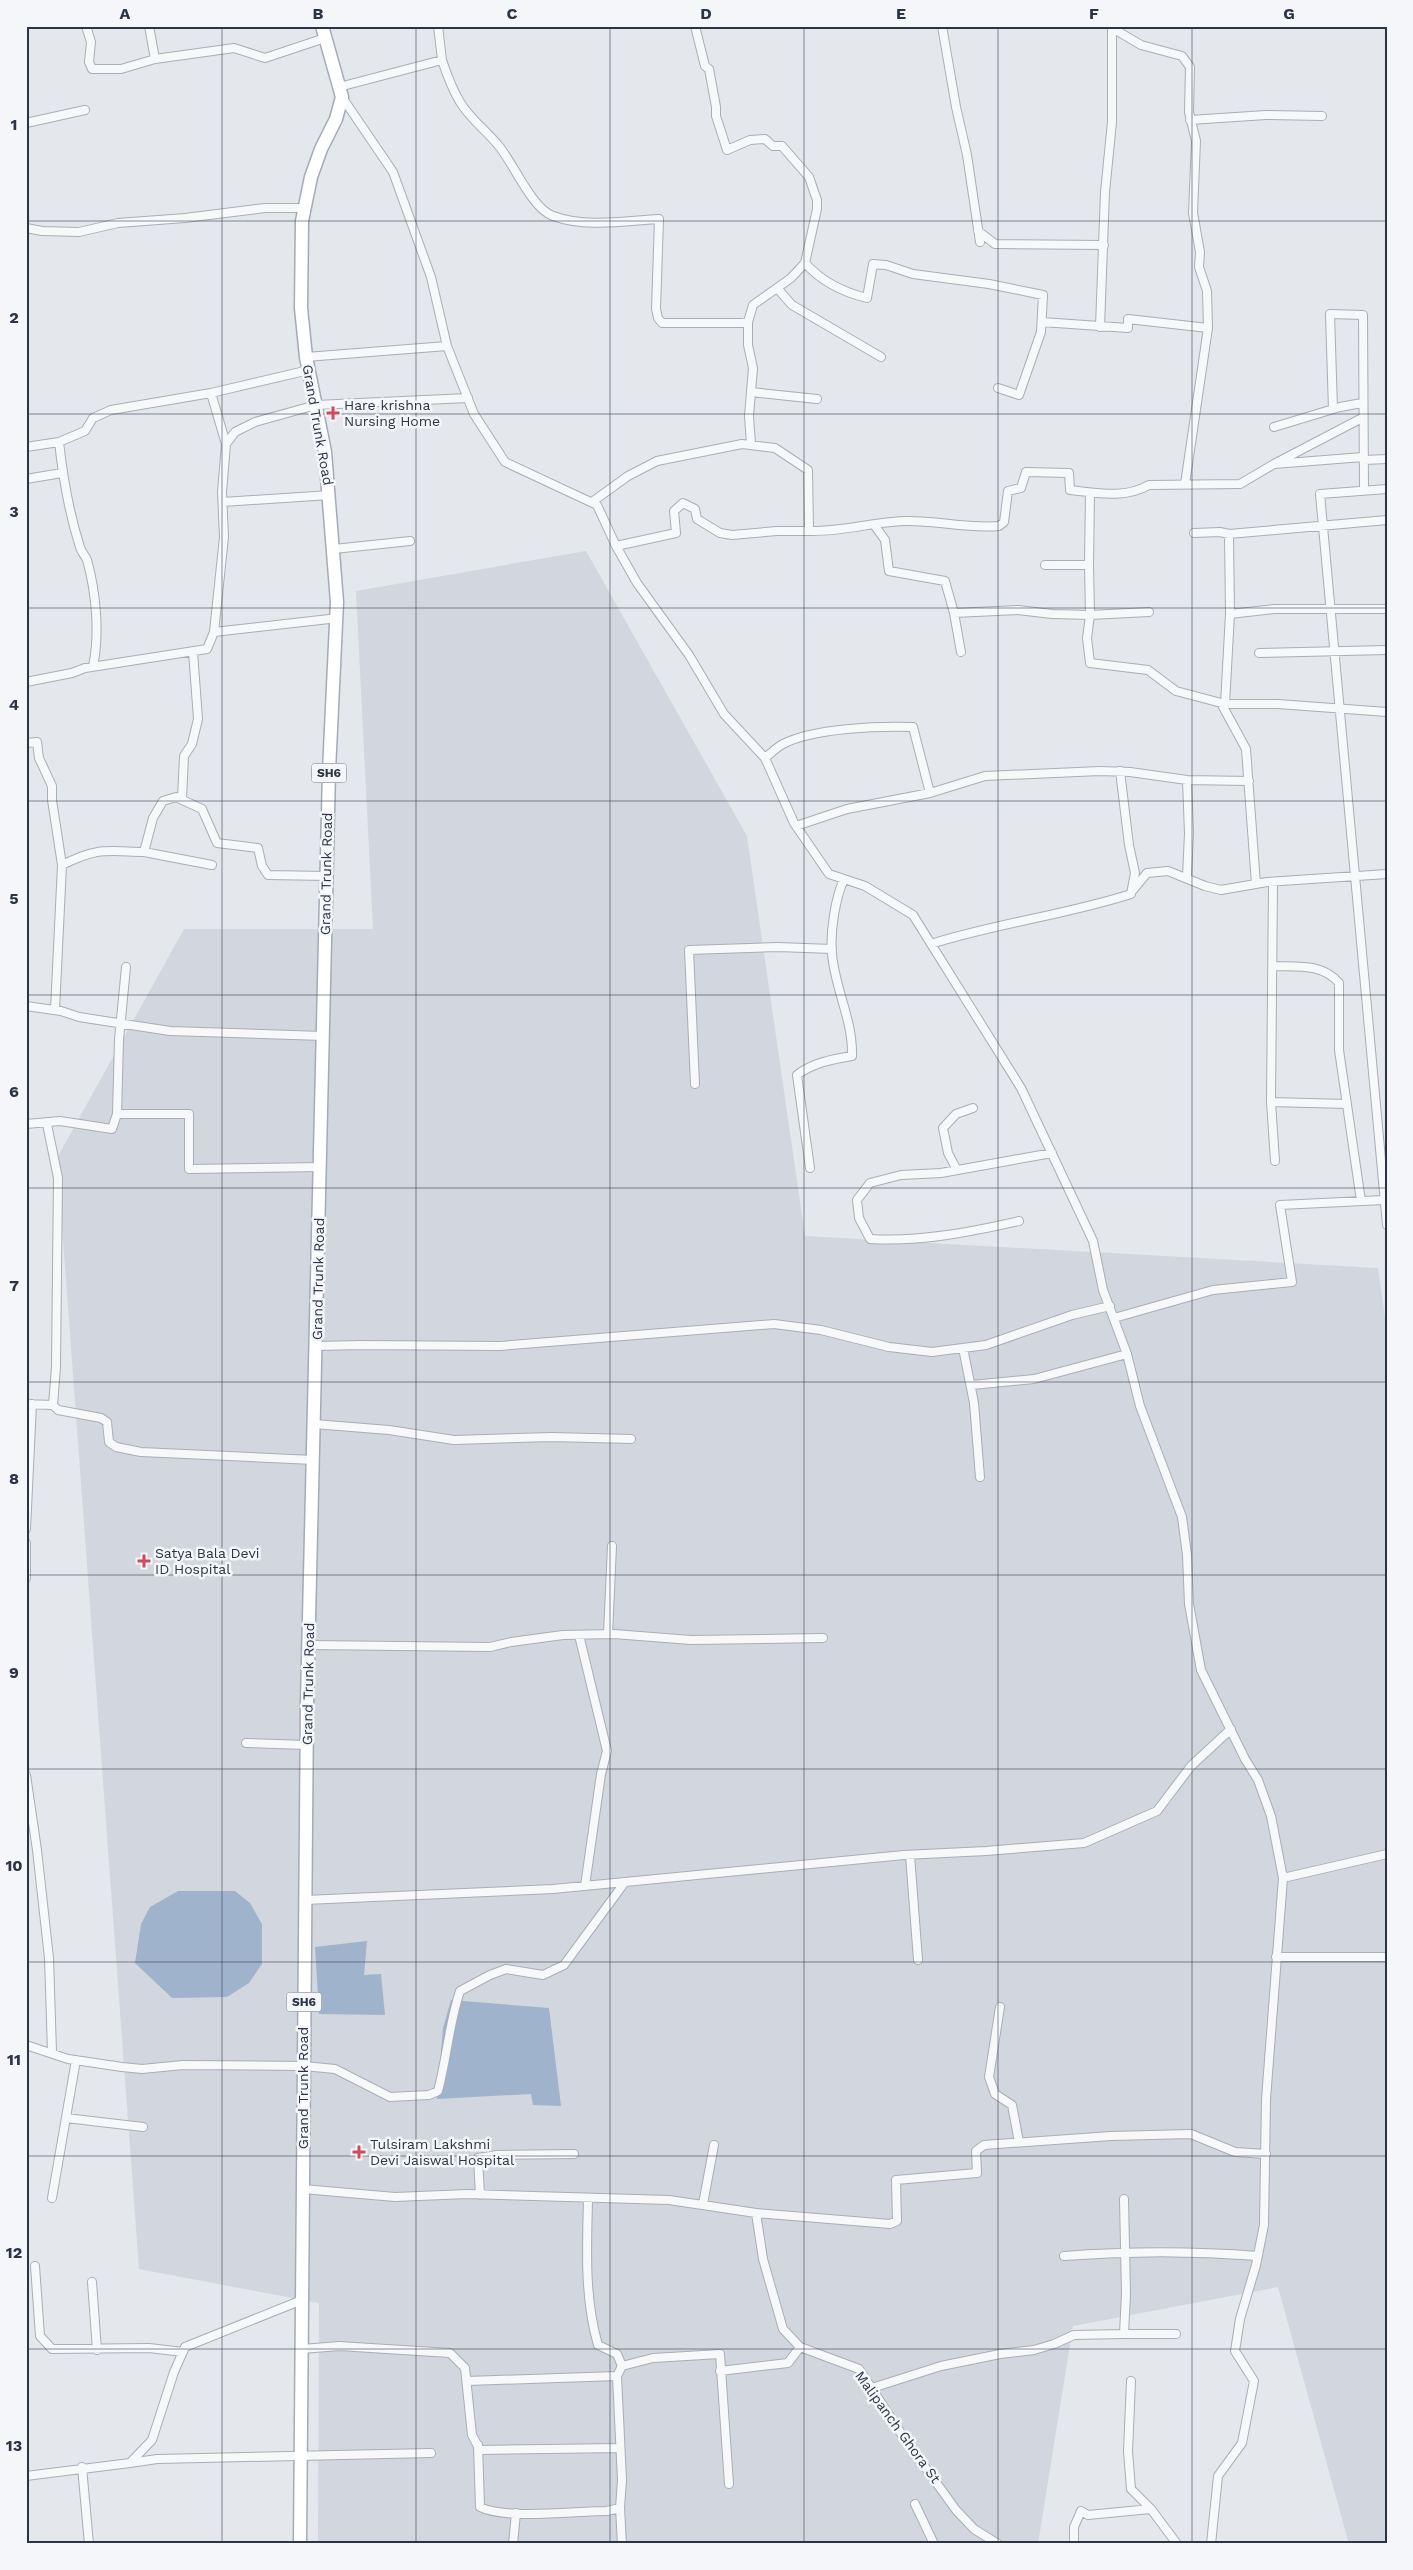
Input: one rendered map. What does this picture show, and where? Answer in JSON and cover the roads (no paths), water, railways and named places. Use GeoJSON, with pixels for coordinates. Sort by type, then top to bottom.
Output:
{"type":"FeatureCollection","features":[{"type":"Feature","properties":{"kind":"main road"},"geometry":{"type":"LineString","coordinates":[[324,32],[340,92]]}},
{"type":"Feature","properties":{"kind":"main road","name":"Grand Trunk Road"},"geometry":{"type":"LineString","coordinates":[[300,2544],[306,1745],[321,1166],[326,876],[329,771],[338,618],[330,495],[325,452],[308,370],[301,308],[302,221],[311,177],[321,149],[336,119],[340,92]]}},
{"type":"Feature","properties":{"kind":"street"},"geometry":{"type":"LineString","coordinates":[[86,26],[91,42],[89,62],[92,69],[121,69],[155,59],[234,48],[265,58],[324,32]]}},
{"type":"Feature","properties":{"kind":"street"},"geometry":{"type":"LineString","coordinates":[[149,26],[155,59]]}},
{"type":"Feature","properties":{"kind":"street"},"geometry":{"type":"LineString","coordinates":[[438,26],[442,60],[460,104],[480,128],[497,143],[511,162],[528,193],[551,216],[601,223],[659,219],[656,309],[658,318],[662,323],[729,324],[748,322]]}},
{"type":"Feature","properties":{"kind":"street"},"geometry":{"type":"LineString","coordinates":[[695,26],[704,66],[709,69],[716,116],[727,150],[750,140],[765,139],[774,146],[782,146],[808,177],[817,200],[805,263],[796,274],[753,305],[748,322],[748,345],[753,368],[751,444]]}},
{"type":"Feature","properties":{"kind":"street"},"geometry":{"type":"LineString","coordinates":[[942,26],[956,107],[967,155],[980,242]]}},
{"type":"Feature","properties":{"kind":"street"},"geometry":{"type":"LineString","coordinates":[[1113,26],[1119,32],[1142,44],[1182,56],[1190,67],[1190,120],[1196,141],[1193,213],[1200,252],[1199,267],[1207,291],[1208,328],[1185,484]]}},
{"type":"Feature","properties":{"kind":"street"},"geometry":{"type":"LineString","coordinates":[[1100,327],[1105,192],[1112,122],[1113,26]]}},
{"type":"Feature","properties":{"kind":"street"},"geometry":{"type":"LineString","coordinates":[[442,60],[340,92],[393,172],[431,277],[447,346],[474,414],[505,462],[598,505],[616,546],[637,583],[689,655],[724,714],[765,758],[796,826],[829,874],[865,886],[913,915],[1021,1088],[1093,1241],[1104,1290],[1127,1354],[1140,1406],[1182,1517],[1187,1555],[1189,1604],[1202,1670],[1262,1789],[1271,1816],[1283,1878],[1266,2099],[1264,2225],[1258,2256],[1240,2319],[1235,2351],[1254,2381],[1242,2443],[1218,2476],[1211,2544]]}},
{"type":"Feature","properties":{"kind":"street"},"geometry":{"type":"LineString","coordinates":[[26,123],[85,110]]}},
{"type":"Feature","properties":{"kind":"street"},"geometry":{"type":"LineString","coordinates":[[1190,120],[1266,115],[1322,116]]}},
{"type":"Feature","properties":{"kind":"street"},"geometry":{"type":"LineString","coordinates":[[26,228],[42,231],[79,232],[118,223],[185,218],[265,208],[305,208]]}},
{"type":"Feature","properties":{"kind":"street"},"geometry":{"type":"LineString","coordinates":[[978,231],[995,244],[1104,245]]}},
{"type":"Feature","properties":{"kind":"street"},"geometry":{"type":"LineString","coordinates":[[805,263],[813,272],[835,287],[868,298],[873,264],[886,265],[913,274],[973,281],[1043,295],[1042,322],[1032,363],[1019,395],[998,388]]}},
{"type":"Feature","properties":{"kind":"street"},"geometry":{"type":"LineString","coordinates":[[777,288],[792,305],[881,357]]}},
{"type":"Feature","properties":{"kind":"street"},"geometry":{"type":"LineString","coordinates":[[1333,409],[1330,314],[1363,315],[1362,418],[1364,490]]}},
{"type":"Feature","properties":{"kind":"street"},"geometry":{"type":"LineString","coordinates":[[1042,322],[1128,328],[1128,319],[1208,328]]}},
{"type":"Feature","properties":{"kind":"street"},"geometry":{"type":"LineString","coordinates":[[306,357],[447,346]]}},
{"type":"Feature","properties":{"kind":"street"},"geometry":{"type":"LineString","coordinates":[[26,447],[59,442],[85,431],[93,418],[111,410],[211,394],[308,370]]}},
{"type":"Feature","properties":{"kind":"street"},"geometry":{"type":"LineString","coordinates":[[751,392],[818,399]]}},
{"type":"Feature","properties":{"kind":"street"},"geometry":{"type":"LineString","coordinates":[[211,394],[226,444]]}},
{"type":"Feature","properties":{"kind":"street"},"geometry":{"type":"LineString","coordinates":[[26,682],[93,666],[206,649],[214,632],[224,537],[223,460],[226,444],[235,432],[255,422],[316,405],[468,398]]}},
{"type":"Feature","properties":{"kind":"street"},"geometry":{"type":"LineString","coordinates":[[1274,427],[1333,409],[1362,403]]}},
{"type":"Feature","properties":{"kind":"street"},"geometry":{"type":"LineString","coordinates":[[616,546],[676,533],[674,510],[683,503],[695,509],[697,519],[720,533],[732,535],[776,530],[830,532],[902,521],[923,521],[974,528],[999,526],[1004,522],[1008,491],[1021,488],[1026,472],[1069,473],[1070,490],[1115,495],[1138,491],[1149,485],[1240,484],[1362,418]]}},
{"type":"Feature","properties":{"kind":"street"},"geometry":{"type":"LineString","coordinates":[[59,442],[62,473],[80,550],[86,558],[91,578],[97,649],[93,666]]}},
{"type":"Feature","properties":{"kind":"street"},"geometry":{"type":"LineString","coordinates":[[592,502],[628,476],[657,461],[742,444],[751,444],[775,448],[808,470],[809,532]]}},
{"type":"Feature","properties":{"kind":"street"},"geometry":{"type":"LineString","coordinates":[[1274,464],[1387,458]]}},
{"type":"Feature","properties":{"kind":"street"},"geometry":{"type":"LineString","coordinates":[[26,479],[62,473]]}},
{"type":"Feature","properties":{"kind":"street"},"geometry":{"type":"LineString","coordinates":[[1387,489],[1320,494],[1387,1225]]}},
{"type":"Feature","properties":{"kind":"street"},"geometry":{"type":"LineString","coordinates":[[1090,493],[1090,615],[1088,638],[1090,663],[1148,670],[1176,691],[1223,704],[1278,704],[1387,712]]}},
{"type":"Feature","properties":{"kind":"street"},"geometry":{"type":"LineString","coordinates":[[223,502],[330,495]]}},
{"type":"Feature","properties":{"kind":"street"},"geometry":{"type":"LineString","coordinates":[[1194,533],[1220,532],[1229,534],[1387,520]]}},
{"type":"Feature","properties":{"kind":"street"},"geometry":{"type":"LineString","coordinates":[[875,526],[885,540],[889,571],[946,581],[961,652]]}},
{"type":"Feature","properties":{"kind":"street"},"geometry":{"type":"LineString","coordinates":[[1229,534],[1230,614],[1223,704],[1246,749],[1256,884]]}},
{"type":"Feature","properties":{"kind":"street"},"geometry":{"type":"LineString","coordinates":[[334,549],[410,541]]}},
{"type":"Feature","properties":{"kind":"street"},"geometry":{"type":"LineString","coordinates":[[1045,565],[1089,565]]}},
{"type":"Feature","properties":{"kind":"street"},"geometry":{"type":"LineString","coordinates":[[1230,614],[1274,609],[1387,609]]}},
{"type":"Feature","properties":{"kind":"street"},"geometry":{"type":"LineString","coordinates":[[954,613],[1005,610],[1077,616],[1149,612]]}},
{"type":"Feature","properties":{"kind":"street"},"geometry":{"type":"LineString","coordinates":[[214,632],[338,618]]}},
{"type":"Feature","properties":{"kind":"street"},"geometry":{"type":"LineString","coordinates":[[1259,653],[1387,650]]}},
{"type":"Feature","properties":{"kind":"street"},"geometry":{"type":"LineString","coordinates":[[182,799],[184,756],[192,744],[198,719],[193,652]]}},
{"type":"Feature","properties":{"kind":"street"},"geometry":{"type":"LineString","coordinates":[[765,758],[783,744],[812,735],[890,726],[913,727],[930,793]]}},
{"type":"Feature","properties":{"kind":"street"},"geometry":{"type":"LineString","coordinates":[[26,743],[37,742],[39,758],[52,786],[52,800],[62,865],[55,1010]]}},
{"type":"Feature","properties":{"kind":"street"},"geometry":{"type":"LineString","coordinates":[[796,826],[855,807],[930,793],[985,776],[1120,771],[1187,780],[1249,781]]}},
{"type":"Feature","properties":{"kind":"street"},"geometry":{"type":"LineString","coordinates":[[1120,771],[1129,845],[1135,873],[1131,894]]}},
{"type":"Feature","properties":{"kind":"street"},"geometry":{"type":"LineString","coordinates":[[1187,780],[1189,833],[1187,877]]}},
{"type":"Feature","properties":{"kind":"street"},"geometry":{"type":"LineString","coordinates":[[144,852],[153,818],[164,801],[176,797],[202,809],[217,843],[258,848],[262,866],[268,874],[326,876]]}},
{"type":"Feature","properties":{"kind":"street"},"geometry":{"type":"LineString","coordinates":[[62,865],[86,853],[108,849],[144,852],[212,865]]}},
{"type":"Feature","properties":{"kind":"street"},"geometry":{"type":"LineString","coordinates":[[931,944],[984,928],[1106,902],[1131,894],[1147,873],[1168,871],[1187,877],[1205,886],[1221,890],[1273,882],[1387,874]]}},
{"type":"Feature","properties":{"kind":"street"},"geometry":{"type":"LineString","coordinates":[[810,1168],[797,1074],[804,1069],[829,1060],[852,1056],[849,1026],[832,949],[837,894],[844,879]]}},
{"type":"Feature","properties":{"kind":"street"},"geometry":{"type":"LineString","coordinates":[[1273,882],[1271,1102],[1275,1161]]}},
{"type":"Feature","properties":{"kind":"street"},"geometry":{"type":"LineString","coordinates":[[695,1084],[689,950],[778,947],[832,949]]}},
{"type":"Feature","properties":{"kind":"street"},"geometry":{"type":"LineString","coordinates":[[1273,966],[1310,967],[1330,972],[1339,982],[1339,1050],[1361,1201]]}},
{"type":"Feature","properties":{"kind":"street"},"geometry":{"type":"LineString","coordinates":[[26,1124],[47,1124],[60,1121],[112,1129],[117,1114],[120,1024],[126,967]]}},
{"type":"Feature","properties":{"kind":"street"},"geometry":{"type":"LineString","coordinates":[[26,1006],[170,1032],[323,1036]]}},
{"type":"Feature","properties":{"kind":"street"},"geometry":{"type":"LineString","coordinates":[[1271,1102],[1347,1104]]}},
{"type":"Feature","properties":{"kind":"street"},"geometry":{"type":"LineString","coordinates":[[957,1170],[948,1153],[942,1128],[956,1114],[973,1108]]}},
{"type":"Feature","properties":{"kind":"street"},"geometry":{"type":"LineString","coordinates":[[117,1114],[189,1114],[190,1169],[321,1166]]}},
{"type":"Feature","properties":{"kind":"street"},"geometry":{"type":"LineString","coordinates":[[47,1124],[58,1178],[59,1266],[54,1405],[58,1410],[101,1418],[107,1422],[109,1442],[116,1447],[141,1452],[313,1460]]}},
{"type":"Feature","properties":{"kind":"street"},"geometry":{"type":"LineString","coordinates":[[1020,1221],[895,1241],[870,1239],[859,1218],[857,1200],[870,1183],[900,1175],[957,1170],[1052,1153]]}},
{"type":"Feature","properties":{"kind":"street"},"geometry":{"type":"LineString","coordinates":[[1114,1318],[1213,1290],[1292,1282],[1280,1205],[1384,1200]]}},
{"type":"Feature","properties":{"kind":"street"},"geometry":{"type":"LineString","coordinates":[[316,1346],[361,1344],[500,1346],[774,1324],[821,1330],[889,1347],[923,1351],[986,1345],[1072,1315],[1110,1306]]}},
{"type":"Feature","properties":{"kind":"street"},"geometry":{"type":"LineString","coordinates":[[963,1348],[965,1366],[972,1385],[980,1477]]}},
{"type":"Feature","properties":{"kind":"street"},"geometry":{"type":"LineString","coordinates":[[972,1385],[1034,1379],[1127,1354]]}},
{"type":"Feature","properties":{"kind":"street"},"geometry":{"type":"LineString","coordinates":[[26,1529],[29,1404],[54,1405]]}},
{"type":"Feature","properties":{"kind":"street"},"geometry":{"type":"LineString","coordinates":[[314,1424],[389,1430],[454,1440],[552,1437],[630,1439]]}},
{"type":"Feature","properties":{"kind":"street"},"geometry":{"type":"LineString","coordinates":[[26,1543],[26,1578]]}},
{"type":"Feature","properties":{"kind":"street"},"geometry":{"type":"LineString","coordinates":[[608,1634],[612,1546]]}},
{"type":"Feature","properties":{"kind":"street"},"geometry":{"type":"LineString","coordinates":[[308,1645],[490,1647],[511,1642],[608,1634],[691,1640],[823,1638]]}},
{"type":"Feature","properties":{"kind":"street"},"geometry":{"type":"LineString","coordinates":[[579,1635],[607,1751],[601,1774],[585,1886]]}},
{"type":"Feature","properties":{"kind":"street"},"geometry":{"type":"LineString","coordinates":[[305,1900],[585,1886],[910,1854],[986,1851],[1084,1842],[1156,1811],[1191,1766],[1230,1728]]}},
{"type":"Feature","properties":{"kind":"street"},"geometry":{"type":"LineString","coordinates":[[246,1743],[306,1745]]}},
{"type":"Feature","properties":{"kind":"street"},"geometry":{"type":"LineString","coordinates":[[26,1775],[37,1850],[49,1958],[52,2052]]}},
{"type":"Feature","properties":{"kind":"street"},"geometry":{"type":"LineString","coordinates":[[910,1854],[918,1960]]}},
{"type":"Feature","properties":{"kind":"street"},"geometry":{"type":"LineString","coordinates":[[1283,1878],[1387,1854]]}},
{"type":"Feature","properties":{"kind":"street"},"geometry":{"type":"LineString","coordinates":[[26,2045],[76,2060],[142,2069],[183,2065],[304,2066],[335,2069],[390,2097],[429,2095],[438,2091],[447,2060],[454,2009],[460,1991],[506,1969],[543,1975],[564,1964],[625,1882]]}},
{"type":"Feature","properties":{"kind":"street"},"geometry":{"type":"LineString","coordinates":[[1276,1958],[1387,1957]]}},
{"type":"Feature","properties":{"kind":"street"},"geometry":{"type":"LineString","coordinates":[[1000,2007],[989,2077],[995,2094],[1012,2105],[1019,2142]]}},
{"type":"Feature","properties":{"kind":"street"},"geometry":{"type":"LineString","coordinates":[[52,2198],[76,2060]]}},
{"type":"Feature","properties":{"kind":"street"},"geometry":{"type":"LineString","coordinates":[[66,2118],[143,2127]]}},
{"type":"Feature","properties":{"kind":"street"},"geometry":{"type":"LineString","coordinates":[[303,2189],[395,2197],[480,2195],[669,2200],[756,2213],[890,2224],[897,2221],[896,2180],[977,2173],[976,2151],[984,2145],[1111,2136],[1190,2134],[1235,2152],[1266,2154]]}},
{"type":"Feature","properties":{"kind":"street"},"geometry":{"type":"LineString","coordinates":[[703,2204],[714,2145]]}},
{"type":"Feature","properties":{"kind":"street"},"geometry":{"type":"LineString","coordinates":[[480,2195],[478,2158],[497,2155],[574,2154]]}},
{"type":"Feature","properties":{"kind":"street"},"geometry":{"type":"LineString","coordinates":[[588,2198],[587,2241],[590,2317],[598,2345],[617,2354],[622,2366]]}},
{"type":"Feature","properties":{"kind":"street"},"geometry":{"type":"LineString","coordinates":[[1124,2199],[1126,2294],[1124,2334]]}},
{"type":"Feature","properties":{"kind":"street","name":"Malipanch Ghora St"},"geometry":{"type":"LineString","coordinates":[[756,2213],[763,2259],[783,2329],[800,2348],[859,2369],[904,2438],[956,2510],[974,2529],[998,2544]]}},
{"type":"Feature","properties":{"kind":"street"},"geometry":{"type":"LineString","coordinates":[[1064,2256],[1124,2252],[1203,2252],[1258,2256]]}},
{"type":"Feature","properties":{"kind":"street"},"geometry":{"type":"LineString","coordinates":[[35,2266],[40,2336],[52,2349],[149,2348],[183,2352]]}},
{"type":"Feature","properties":{"kind":"street"},"geometry":{"type":"LineString","coordinates":[[92,2282],[98,2350]]}},
{"type":"Feature","properties":{"kind":"street"},"geometry":{"type":"LineString","coordinates":[[130,2463],[152,2440],[174,2372],[185,2347],[302,2300]]}},
{"type":"Feature","properties":{"kind":"street"},"geometry":{"type":"LineString","coordinates":[[872,2388],[941,2366],[1000,2354],[1034,2350],[1074,2335],[1176,2334]]}},
{"type":"Feature","properties":{"kind":"street"},"geometry":{"type":"LineString","coordinates":[[302,2349],[339,2346],[450,2352],[465,2368],[472,2435],[480,2450],[620,2448]]}},
{"type":"Feature","properties":{"kind":"street"},"geometry":{"type":"LineString","coordinates":[[720,2371],[788,2363],[800,2348]]}},
{"type":"Feature","properties":{"kind":"street"},"geometry":{"type":"LineString","coordinates":[[622,2544],[620,2508],[622,2480],[616,2376],[622,2366],[653,2358],[720,2354],[729,2484]]}},
{"type":"Feature","properties":{"kind":"street"},"geometry":{"type":"LineString","coordinates":[[467,2381],[616,2376]]}},
{"type":"Feature","properties":{"kind":"street"},"geometry":{"type":"LineString","coordinates":[[1131,2381],[1128,2451],[1131,2489],[1150,2509],[1177,2544]]}},
{"type":"Feature","properties":{"kind":"street"},"geometry":{"type":"LineString","coordinates":[[478,2445],[480,2507],[489,2511],[516,2513],[607,2511],[620,2508]]}},
{"type":"Feature","properties":{"kind":"street"},"geometry":{"type":"LineString","coordinates":[[26,2476],[157,2459],[431,2453]]}},
{"type":"Feature","properties":{"kind":"street"},"geometry":{"type":"LineString","coordinates":[[82,2468],[88,2544]]}},
{"type":"Feature","properties":{"kind":"street"},"geometry":{"type":"LineString","coordinates":[[915,2504],[934,2544]]}},
{"type":"Feature","properties":{"kind":"street"},"geometry":{"type":"LineString","coordinates":[[1074,2544],[1074,2527],[1081,2511],[1088,2514],[1150,2509]]}},
{"type":"Feature","properties":{"kind":"street"},"geometry":{"type":"LineString","coordinates":[[513,2544],[516,2513]]}},
{"type":"Feature","properties":{"kind":"water"},"geometry":{"type":"Polygon","coordinates":[[[178,1891],[235,1891],[250,1903],[262,1924],[262,1964],[249,1983],[227,1997],[172,1998],[135,1963],[141,1924],[150,1907],[178,1891]]]}},
{"type":"Feature","properties":{"kind":"water"},"geometry":{"type":"Polygon","coordinates":[[[367,1941],[364,1975],[381,1974],[385,2015],[319,2014],[315,1947],[367,1941]]]}},
{"type":"Feature","properties":{"kind":"water"},"geometry":{"type":"Polygon","coordinates":[[[451,2000],[549,2008],[561,2106],[533,2105],[531,2094],[437,2099],[443,2028],[451,2000]]]}},
{"type":"Feature","properties":{"kind":"place","name":"Hare krishna Nursing Home"},"geometry":{"type":"Point","coordinates":[333,413]}},
{"type":"Feature","properties":{"kind":"place","name":"Satya Bala Devi ID Hospital"},"geometry":{"type":"Point","coordinates":[144,1561]}},
{"type":"Feature","properties":{"kind":"place","name":"Tulsiram Lakshmi Devi Jaiswal Hospital"},"geometry":{"type":"Point","coordinates":[359,2152]}}]}
